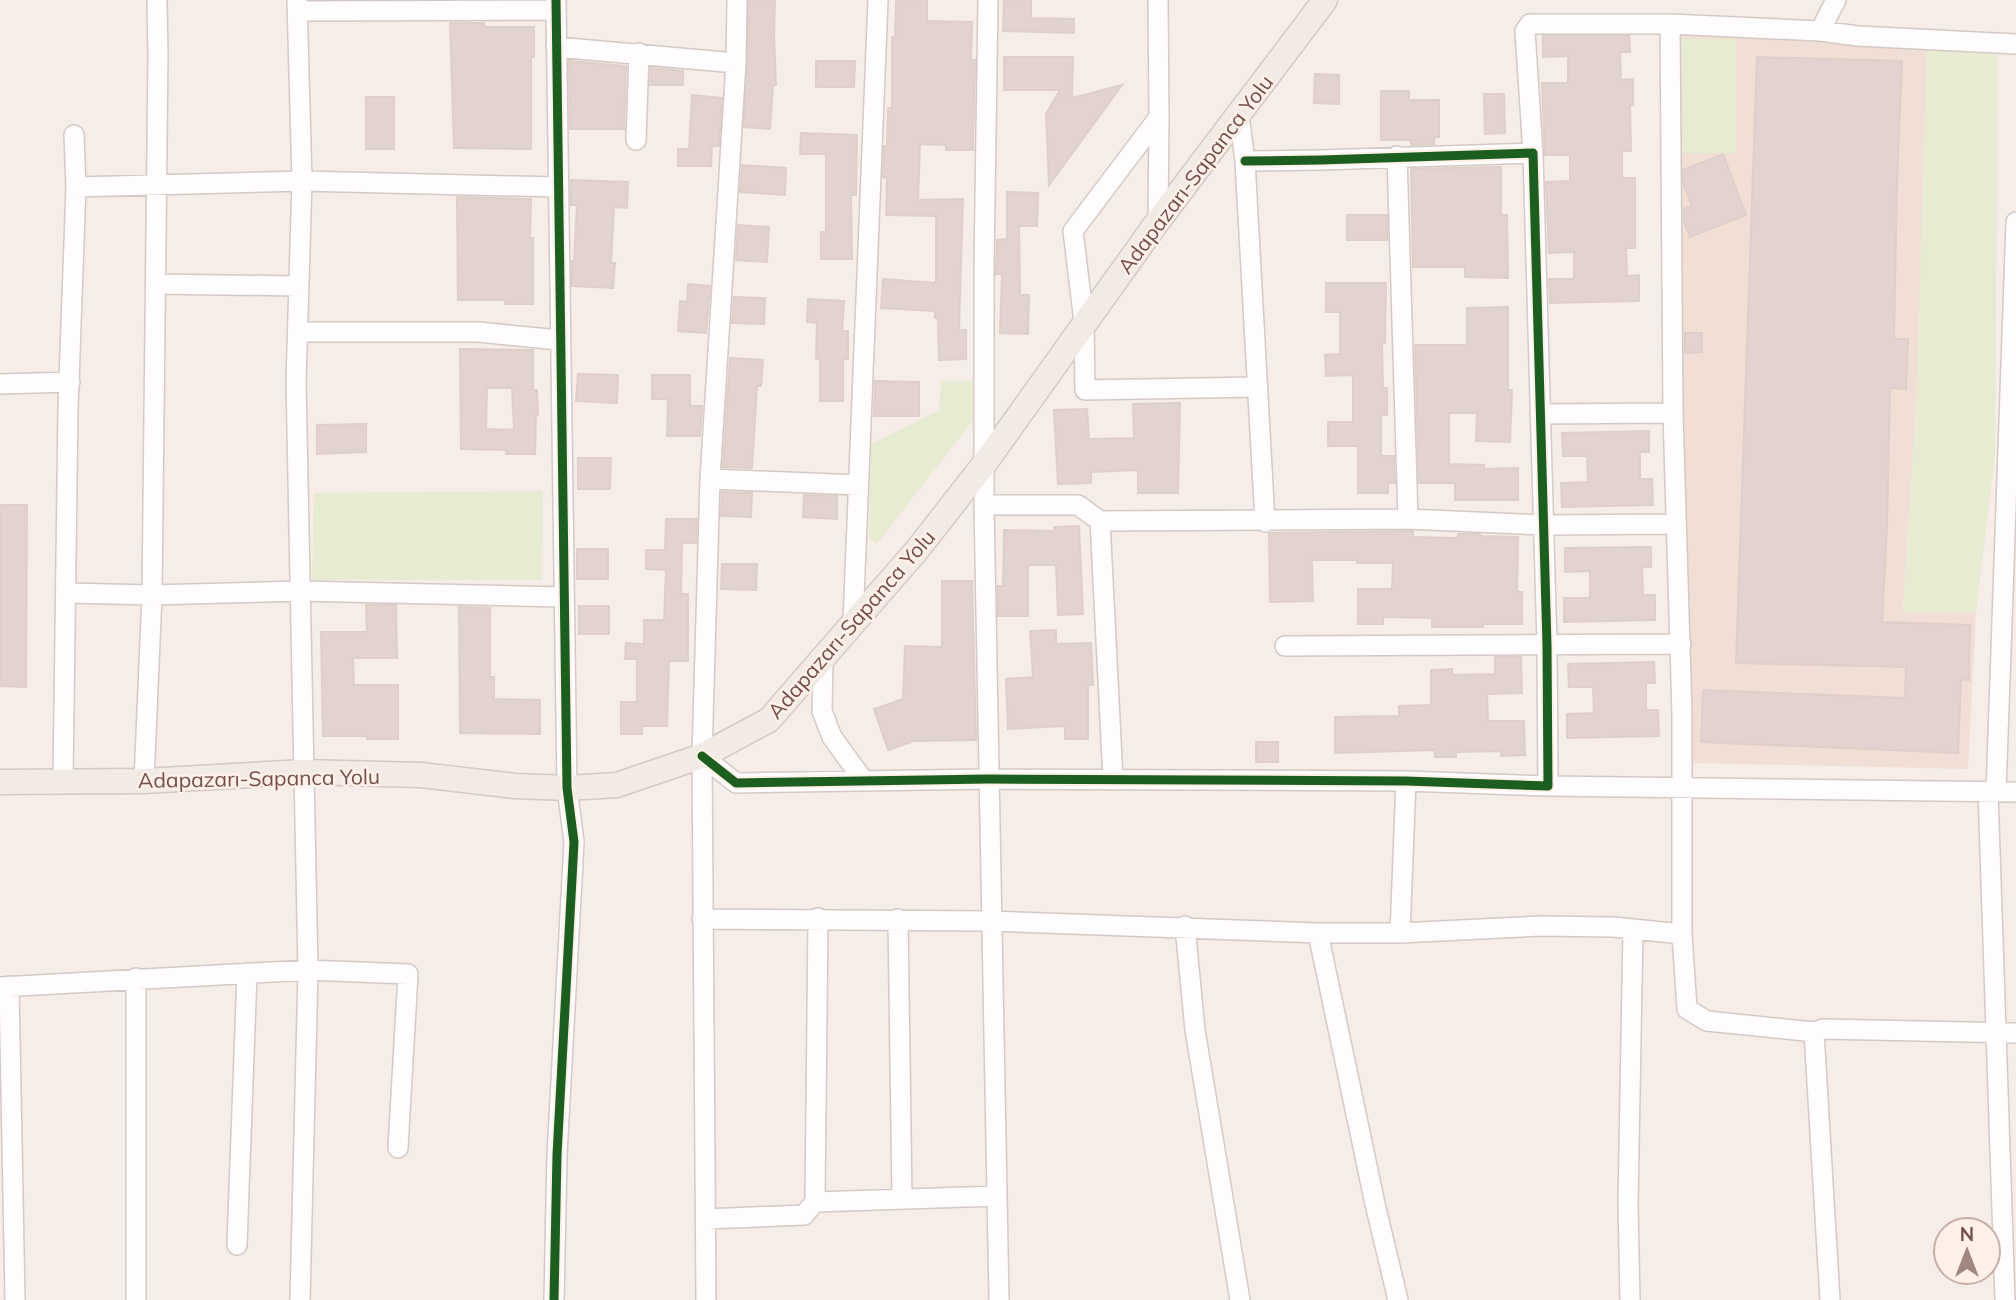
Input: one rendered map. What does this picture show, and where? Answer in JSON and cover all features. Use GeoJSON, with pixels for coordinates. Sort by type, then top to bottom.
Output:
{"type":"FeatureCollection","features":[{"type":"Feature","properties":{"kind":"main road","name":"Adapazarı-Sapanca Yolu"},"geometry":{"type":"LineString","coordinates":[[0,782],[144,781],[304,772],[421,775],[515,786],[566,788],[617,785],[702,756],[769,720],[917,550],[985,463],[1158,221],[1325,0]]}},
{"type":"Feature","properties":{"kind":"street"},"geometry":{"type":"LineString","coordinates":[[144,781],[152,595],[157,0]]}},
{"type":"Feature","properties":{"kind":"street"},"geometry":{"type":"LineString","coordinates":[[706,1300],[702,756],[710,479],[736,63],[737,0]]}},
{"type":"Feature","properties":{"kind":"street"},"geometry":{"type":"LineString","coordinates":[[853,623],[878,0]]}},
{"type":"Feature","properties":{"kind":"street"},"geometry":{"type":"LineString","coordinates":[[988,0],[984,505],[999,1300]]}},
{"type":"Feature","properties":{"kind":"street"},"geometry":{"type":"LineString","coordinates":[[1157,0],[1158,221]]}},
{"type":"Feature","properties":{"kind":"street"},"geometry":{"type":"LineString","coordinates":[[1820,31],[1836,0]]}},
{"type":"Feature","properties":{"kind":"street"},"geometry":{"type":"LineString","coordinates":[[300,1300],[308,970],[296,382],[302,181],[297,6],[556,5],[566,788],[575,842],[557,1155],[554,1300]]}},
{"type":"Feature","properties":{"kind":"street"},"geometry":{"type":"LineString","coordinates":[[1548,786],[1547,645],[1533,152],[1525,31],[1530,24],[1670,24],[2016,44]]}},
{"type":"Feature","properties":{"kind":"street"},"geometry":{"type":"LineString","coordinates":[[1670,24],[1673,413],[1681,644],[1682,934],[1687,1009],[1707,1021],[1814,1032],[1823,1029],[2016,1033]]}},
{"type":"Feature","properties":{"kind":"street"},"geometry":{"type":"LineString","coordinates":[[556,47],[736,63]]}},
{"type":"Feature","properties":{"kind":"street"},"geometry":{"type":"LineString","coordinates":[[636,140],[639,53]]}},
{"type":"Feature","properties":{"kind":"street"},"geometry":{"type":"LineString","coordinates":[[1239,116],[1245,161],[1265,522]]}},
{"type":"Feature","properties":{"kind":"street"},"geometry":{"type":"LineString","coordinates":[[1159,117],[1073,231],[1084,322],[1085,390],[1257,387]]}},
{"type":"Feature","properties":{"kind":"street"},"geometry":{"type":"LineString","coordinates":[[63,781],[75,135]]}},
{"type":"Feature","properties":{"kind":"street"},"geometry":{"type":"LineString","coordinates":[[1245,161],[1533,152]]}},
{"type":"Feature","properties":{"kind":"street"},"geometry":{"type":"LineString","coordinates":[[1398,156],[1408,519]]}},
{"type":"Feature","properties":{"kind":"street"},"geometry":{"type":"LineString","coordinates":[[76,187],[302,181],[557,187]]}},
{"type":"Feature","properties":{"kind":"street"},"geometry":{"type":"LineString","coordinates":[[2005,1300],[1995,1033],[1992,792],[2016,222]]}},
{"type":"Feature","properties":{"kind":"street"},"geometry":{"type":"LineString","coordinates":[[156,284],[299,286]]}},
{"type":"Feature","properties":{"kind":"street"},"geometry":{"type":"LineString","coordinates":[[298,332],[478,332],[559,340]]}},
{"type":"Feature","properties":{"kind":"street"},"geometry":{"type":"LineString","coordinates":[[0,384],[70,382]]}},
{"type":"Feature","properties":{"kind":"street"},"geometry":{"type":"LineString","coordinates":[[1540,414],[1673,413]]}},
{"type":"Feature","properties":{"kind":"street"},"geometry":{"type":"LineString","coordinates":[[710,479],[858,485]]}},
{"type":"Feature","properties":{"kind":"street"},"geometry":{"type":"LineString","coordinates":[[984,505],[1078,505],[1100,521],[1408,519],[1543,525],[1676,524]]}},
{"type":"Feature","properties":{"kind":"street"},"geometry":{"type":"LineString","coordinates":[[1100,521],[1113,779]]}},
{"type":"Feature","properties":{"kind":"street"},"geometry":{"type":"LineString","coordinates":[[67,593],[152,595],[300,592],[563,597]]}},
{"type":"Feature","properties":{"kind":"street"},"geometry":{"type":"LineString","coordinates":[[1285,646],[1681,644]]}},
{"type":"Feature","properties":{"kind":"street"},"geometry":{"type":"LineString","coordinates":[[823,659],[822,711],[832,737],[864,781]]}},
{"type":"Feature","properties":{"kind":"street"},"geometry":{"type":"LineString","coordinates":[[702,756],[736,783],[989,779],[1406,781],[1548,786],[2016,792]]}},
{"type":"Feature","properties":{"kind":"street"},"geometry":{"type":"LineString","coordinates":[[1400,933],[1406,781]]}},
{"type":"Feature","properties":{"kind":"street"},"geometry":{"type":"LineString","coordinates":[[706,1219],[804,1215],[815,1202],[818,918]]}},
{"type":"Feature","properties":{"kind":"street"},"geometry":{"type":"LineString","coordinates":[[702,919],[991,921],[1185,926],[1318,933],[1400,933],[1541,926],[1633,929],[1682,934]]}},
{"type":"Feature","properties":{"kind":"street"},"geometry":{"type":"LineString","coordinates":[[898,919],[902,1199]]}},
{"type":"Feature","properties":{"kind":"street"},"geometry":{"type":"LineString","coordinates":[[1185,926],[1195,1030],[1240,1300]]}},
{"type":"Feature","properties":{"kind":"street"},"geometry":{"type":"LineString","coordinates":[[1630,1300],[1628,1204],[1633,929]]}},
{"type":"Feature","properties":{"kind":"street"},"geometry":{"type":"LineString","coordinates":[[1318,933],[1398,1300]]}},
{"type":"Feature","properties":{"kind":"street"},"geometry":{"type":"LineString","coordinates":[[15,1300],[4,987],[308,970],[408,974],[398,1148]]}},
{"type":"Feature","properties":{"kind":"street"},"geometry":{"type":"LineString","coordinates":[[237,1245],[247,973]]}},
{"type":"Feature","properties":{"kind":"street"},"geometry":{"type":"LineString","coordinates":[[136,978],[136,1300]]}},
{"type":"Feature","properties":{"kind":"street"},"geometry":{"type":"LineString","coordinates":[[1814,1032],[1830,1300]]}},
{"type":"Feature","properties":{"kind":"street"},"geometry":{"type":"LineString","coordinates":[[815,1202],[997,1196]]}},
{"type":"Feature","properties":{"kind":"shaded area"},"geometry":{"type":"Polygon","coordinates":[[[1676,32],[1927,49],[1919,363],[1903,611],[1976,612],[1968,769],[1693,763],[1680,305],[1676,32]]]}},
{"type":"Feature","properties":{"kind":"green space"},"geometry":{"type":"Polygon","coordinates":[[[1681,39],[1736,39],[1736,153],[1682,153],[1681,39]]]}},
{"type":"Feature","properties":{"kind":"green space"},"geometry":{"type":"Polygon","coordinates":[[[1927,49],[1998,55],[1995,454],[1976,612],[1903,612],[1916,409],[1927,49]]]}},
{"type":"Feature","properties":{"kind":"green space"},"geometry":{"type":"Polygon","coordinates":[[[941,381],[978,381],[978,414],[877,544],[869,537],[871,444],[939,410],[941,381]]]}},
{"type":"Feature","properties":{"kind":"green space"},"geometry":{"type":"Polygon","coordinates":[[[543,491],[542,580],[312,580],[314,493],[543,491]]]}},
{"type":"Feature","properties":{"kind":"building"},"geometry":{"type":"Polygon","coordinates":[[[749,0],[775,0],[776,85],[773,85],[770,129],[744,127],[749,0]]]}},
{"type":"Feature","properties":{"kind":"building"},"geometry":{"type":"Polygon","coordinates":[[[896,0],[927,0],[927,21],[972,22],[971,60],[975,60],[973,150],[946,150],[946,145],[920,144],[918,200],[963,199],[959,330],[966,330],[966,359],[939,360],[938,318],[935,318],[935,311],[881,308],[883,279],[936,283],[936,216],[886,215],[884,146],[887,146],[888,108],[892,108],[892,37],[895,37],[896,0]]]}},
{"type":"Feature","properties":{"kind":"building"},"geometry":{"type":"Polygon","coordinates":[[[1004,0],[1031,0],[1031,18],[1074,19],[1074,33],[1003,31],[1004,0]]]}},
{"type":"Feature","properties":{"kind":"building"},"geometry":{"type":"Polygon","coordinates":[[[450,23],[484,23],[484,27],[534,27],[534,57],[531,57],[531,149],[454,148],[450,23]]]}},
{"type":"Feature","properties":{"kind":"building"},"geometry":{"type":"Polygon","coordinates":[[[1543,36],[1629,36],[1630,52],[1620,52],[1621,80],[1633,79],[1633,105],[1630,105],[1631,151],[1622,151],[1622,178],[1635,178],[1635,248],[1626,248],[1627,276],[1639,275],[1639,301],[1550,303],[1549,279],[1574,279],[1574,252],[1549,253],[1546,182],[1570,181],[1570,155],[1545,155],[1542,83],[1568,83],[1568,56],[1543,57],[1543,36]]]}},
{"type":"Feature","properties":{"kind":"building"},"geometry":{"type":"Polygon","coordinates":[[[1004,57],[1073,57],[1072,98],[1122,85],[1049,185],[1046,114],[1060,90],[1004,90],[1004,57]]]}},
{"type":"Feature","properties":{"kind":"building"},"geometry":{"type":"Polygon","coordinates":[[[1757,57],[1902,61],[1894,339],[1908,339],[1906,389],[1890,388],[1882,622],[1970,625],[1969,680],[1961,679],[1958,753],[1701,742],[1703,690],[1905,698],[1906,667],[1736,663],[1757,57]]]}},
{"type":"Feature","properties":{"kind":"building"},"geometry":{"type":"Polygon","coordinates":[[[569,61],[626,66],[624,129],[570,129],[569,61]]]}},
{"type":"Feature","properties":{"kind":"building"},"geometry":{"type":"Polygon","coordinates":[[[816,61],[855,61],[854,87],[816,87],[816,61]]]}},
{"type":"Feature","properties":{"kind":"building"},"geometry":{"type":"Polygon","coordinates":[[[651,68],[683,71],[683,85],[650,85],[651,68]]]}},
{"type":"Feature","properties":{"kind":"building"},"geometry":{"type":"Polygon","coordinates":[[[1315,74],[1339,75],[1339,104],[1314,103],[1315,74]]]}},
{"type":"Feature","properties":{"kind":"building"},"geometry":{"type":"Polygon","coordinates":[[[1381,91],[1409,91],[1409,100],[1439,100],[1439,137],[1434,137],[1434,144],[1411,145],[1411,140],[1381,140],[1381,91]]]}},
{"type":"Feature","properties":{"kind":"building"},"geometry":{"type":"Polygon","coordinates":[[[1484,94],[1504,94],[1505,133],[1485,134],[1484,94]]]}},
{"type":"Feature","properties":{"kind":"building"},"geometry":{"type":"Polygon","coordinates":[[[692,95],[722,98],[719,146],[712,146],[711,166],[678,166],[678,149],[689,149],[692,95]]]}},
{"type":"Feature","properties":{"kind":"building"},"geometry":{"type":"Polygon","coordinates":[[[366,97],[394,97],[394,149],[366,149],[366,97]]]}},
{"type":"Feature","properties":{"kind":"building"},"geometry":{"type":"Polygon","coordinates":[[[801,133],[857,135],[856,195],[851,195],[852,259],[821,259],[821,232],[826,232],[826,154],[800,154],[801,133]]]}},
{"type":"Feature","properties":{"kind":"building"},"geometry":{"type":"Polygon","coordinates":[[[1723,154],[1746,215],[1690,237],[1684,221],[1684,209],[1692,206],[1683,183],[1683,170],[1723,154]]]}},
{"type":"Feature","properties":{"kind":"building"},"geometry":{"type":"Polygon","coordinates":[[[742,165],[786,168],[785,195],[740,192],[742,165]]]}},
{"type":"Feature","properties":{"kind":"building"},"geometry":{"type":"Polygon","coordinates":[[[1501,167],[1501,215],[1507,215],[1508,278],[1465,277],[1465,267],[1413,267],[1411,169],[1501,167]]]}},
{"type":"Feature","properties":{"kind":"building"},"geometry":{"type":"Polygon","coordinates":[[[571,180],[628,182],[627,208],[614,207],[611,263],[615,263],[613,288],[572,286],[577,205],[571,205],[571,180]]]}},
{"type":"Feature","properties":{"kind":"building"},"geometry":{"type":"Polygon","coordinates":[[[1007,192],[1038,193],[1037,226],[1019,226],[1020,295],[1029,295],[1028,334],[1000,333],[1002,274],[996,274],[997,240],[1007,239],[1007,192]]]}},
{"type":"Feature","properties":{"kind":"building"},"geometry":{"type":"Polygon","coordinates":[[[457,197],[531,199],[533,304],[505,304],[505,300],[458,300],[457,197]]]}},
{"type":"Feature","properties":{"kind":"building"},"geometry":{"type":"Polygon","coordinates":[[[1347,215],[1387,215],[1387,240],[1347,240],[1347,215]]]}},
{"type":"Feature","properties":{"kind":"building"},"geometry":{"type":"Polygon","coordinates":[[[738,225],[769,227],[767,262],[736,260],[738,225]]]}},
{"type":"Feature","properties":{"kind":"building"},"geometry":{"type":"Polygon","coordinates":[[[1326,283],[1386,283],[1385,343],[1382,343],[1383,388],[1387,388],[1387,415],[1381,415],[1381,456],[1394,456],[1395,483],[1388,483],[1388,493],[1358,493],[1358,446],[1328,446],[1328,422],[1353,422],[1353,375],[1326,376],[1325,355],[1340,354],[1340,312],[1326,312],[1326,283]]]}},
{"type":"Feature","properties":{"kind":"building"},"geometry":{"type":"Polygon","coordinates":[[[688,284],[710,286],[706,333],[678,331],[680,301],[687,302],[688,284]]]}},
{"type":"Feature","properties":{"kind":"building"},"geometry":{"type":"Polygon","coordinates":[[[734,297],[765,298],[764,324],[732,323],[734,297]]]}},
{"type":"Feature","properties":{"kind":"building"},"geometry":{"type":"Polygon","coordinates":[[[808,299],[844,301],[842,331],[848,331],[848,359],[843,359],[843,401],[820,401],[820,359],[816,359],[817,323],[807,322],[808,299]]]}},
{"type":"Feature","properties":{"kind":"building"},"geometry":{"type":"Polygon","coordinates":[[[1508,307],[1508,390],[1512,390],[1510,442],[1476,441],[1477,413],[1449,413],[1449,464],[1484,465],[1484,469],[1518,468],[1518,500],[1455,500],[1455,483],[1419,483],[1415,345],[1467,345],[1467,308],[1508,307]]]}},
{"type":"Feature","properties":{"kind":"building"},"geometry":{"type":"Polygon","coordinates":[[[1685,333],[1702,333],[1702,352],[1685,353],[1685,333]]]}},
{"type":"Feature","properties":{"kind":"building"},"geometry":{"type":"Polygon","coordinates":[[[460,349],[533,350],[533,390],[537,390],[538,415],[535,454],[506,454],[507,450],[461,449],[460,349]],[[487,388],[486,429],[514,430],[512,388],[487,388]]]}},
{"type":"Feature","properties":{"kind":"building"},"geometry":{"type":"Polygon","coordinates":[[[730,358],[763,360],[761,386],[757,386],[752,468],[723,467],[730,358]]]}},
{"type":"Feature","properties":{"kind":"building"},"geometry":{"type":"Polygon","coordinates":[[[578,374],[618,375],[617,403],[576,401],[578,374]]]}},
{"type":"Feature","properties":{"kind":"building"},"geometry":{"type":"Polygon","coordinates":[[[652,375],[690,375],[690,406],[702,406],[700,436],[667,436],[668,399],[652,399],[652,375]]]}},
{"type":"Feature","properties":{"kind":"building"},"geometry":{"type":"Polygon","coordinates":[[[875,381],[919,382],[919,416],[874,416],[875,381]]]}},
{"type":"Feature","properties":{"kind":"building"},"geometry":{"type":"Polygon","coordinates":[[[1180,403],[1178,493],[1138,493],[1138,470],[1091,472],[1091,483],[1058,484],[1054,410],[1087,409],[1089,439],[1134,438],[1133,404],[1180,403]]]}},
{"type":"Feature","properties":{"kind":"building"},"geometry":{"type":"Polygon","coordinates":[[[366,424],[366,452],[317,454],[317,425],[366,424]]]}},
{"type":"Feature","properties":{"kind":"building"},"geometry":{"type":"Polygon","coordinates":[[[1649,431],[1649,452],[1640,452],[1640,479],[1652,479],[1653,505],[1562,507],[1561,483],[1588,482],[1587,456],[1563,456],[1562,433],[1649,431]]]}},
{"type":"Feature","properties":{"kind":"building"},"geometry":{"type":"Polygon","coordinates":[[[578,458],[611,458],[610,489],[578,489],[578,458]]]}},
{"type":"Feature","properties":{"kind":"building"},"geometry":{"type":"Polygon","coordinates":[[[722,492],[752,493],[751,517],[721,516],[722,492]]]}},
{"type":"Feature","properties":{"kind":"building"},"geometry":{"type":"Polygon","coordinates":[[[804,495],[837,496],[837,519],[803,517],[804,495]]]}},
{"type":"Feature","properties":{"kind":"building"},"geometry":{"type":"Polygon","coordinates":[[[0,505],[27,505],[26,687],[0,686],[0,505]]]}},
{"type":"Feature","properties":{"kind":"building"},"geometry":{"type":"Polygon","coordinates":[[[666,519],[697,519],[696,543],[682,543],[681,594],[688,594],[688,661],[669,661],[667,726],[642,726],[642,734],[621,734],[621,702],[637,702],[637,659],[625,659],[626,643],[644,644],[644,620],[664,620],[666,570],[646,569],[646,550],[665,550],[666,519]]]}},
{"type":"Feature","properties":{"kind":"building"},"geometry":{"type":"Polygon","coordinates":[[[1079,526],[1083,614],[1058,615],[1056,565],[1028,565],[1028,616],[998,616],[998,586],[1003,586],[1004,530],[1054,531],[1054,527],[1079,526]]]}},
{"type":"Feature","properties":{"kind":"building"},"geometry":{"type":"Polygon","coordinates":[[[1413,531],[1413,537],[1458,538],[1458,534],[1479,534],[1518,537],[1517,592],[1522,592],[1522,624],[1432,627],[1432,618],[1383,617],[1383,624],[1358,624],[1358,589],[1392,589],[1393,563],[1312,560],[1313,601],[1270,602],[1269,533],[1413,531]]]}},
{"type":"Feature","properties":{"kind":"building"},"geometry":{"type":"Polygon","coordinates":[[[1651,547],[1651,567],[1642,567],[1643,595],[1655,595],[1655,620],[1564,622],[1564,598],[1590,598],[1590,571],[1565,572],[1565,548],[1651,547]]]}},
{"type":"Feature","properties":{"kind":"building"},"geometry":{"type":"Polygon","coordinates":[[[577,549],[608,549],[608,579],[577,579],[577,549]]]}},
{"type":"Feature","properties":{"kind":"building"},"geometry":{"type":"Polygon","coordinates":[[[722,564],[757,564],[756,590],[721,589],[722,564]]]}},
{"type":"Feature","properties":{"kind":"building"},"geometry":{"type":"Polygon","coordinates":[[[942,581],[972,581],[976,740],[914,741],[888,750],[874,709],[903,699],[905,646],[942,647],[942,581]]]}},
{"type":"Feature","properties":{"kind":"building"},"geometry":{"type":"Polygon","coordinates":[[[366,605],[396,605],[397,658],[353,658],[354,685],[398,685],[398,739],[323,736],[321,632],[367,632],[366,605]]]}},
{"type":"Feature","properties":{"kind":"building"},"geometry":{"type":"Polygon","coordinates":[[[579,606],[609,606],[609,634],[579,634],[579,606]]]}},
{"type":"Feature","properties":{"kind":"building"},"geometry":{"type":"Polygon","coordinates":[[[459,607],[490,608],[490,677],[494,677],[494,699],[540,700],[540,734],[460,733],[459,607]]]}},
{"type":"Feature","properties":{"kind":"building"},"geometry":{"type":"Polygon","coordinates":[[[1056,630],[1056,644],[1091,643],[1093,685],[1088,685],[1088,739],[1065,739],[1065,726],[1008,729],[1006,679],[1033,677],[1030,631],[1056,630]]]}},
{"type":"Feature","properties":{"kind":"building"},"geometry":{"type":"Polygon","coordinates":[[[1495,657],[1521,657],[1522,693],[1487,694],[1488,721],[1524,721],[1525,755],[1501,756],[1501,751],[1456,752],[1456,757],[1435,757],[1435,750],[1335,753],[1335,717],[1399,716],[1399,706],[1431,705],[1431,670],[1452,669],[1452,675],[1495,674],[1495,657]]]}},
{"type":"Feature","properties":{"kind":"building"},"geometry":{"type":"Polygon","coordinates":[[[1654,662],[1655,683],[1646,683],[1646,710],[1658,710],[1659,736],[1567,738],[1567,714],[1594,713],[1593,687],[1569,687],[1568,664],[1654,662]]]}},
{"type":"Feature","properties":{"kind":"building"},"geometry":{"type":"Polygon","coordinates":[[[1256,742],[1278,742],[1278,762],[1256,762],[1256,742]]]}},
{"type":"Feature","properties":{"kind":"cycle path"},"geometry":{"type":"LineString","coordinates":[[554,1300],[557,1155],[574,842],[567,788],[556,0]]}},
{"type":"Feature","properties":{"kind":"cycle path"},"geometry":{"type":"LineString","coordinates":[[702,756],[736,783],[989,779],[1406,781],[1548,786],[1547,645],[1533,153],[1245,161]]}}]}
